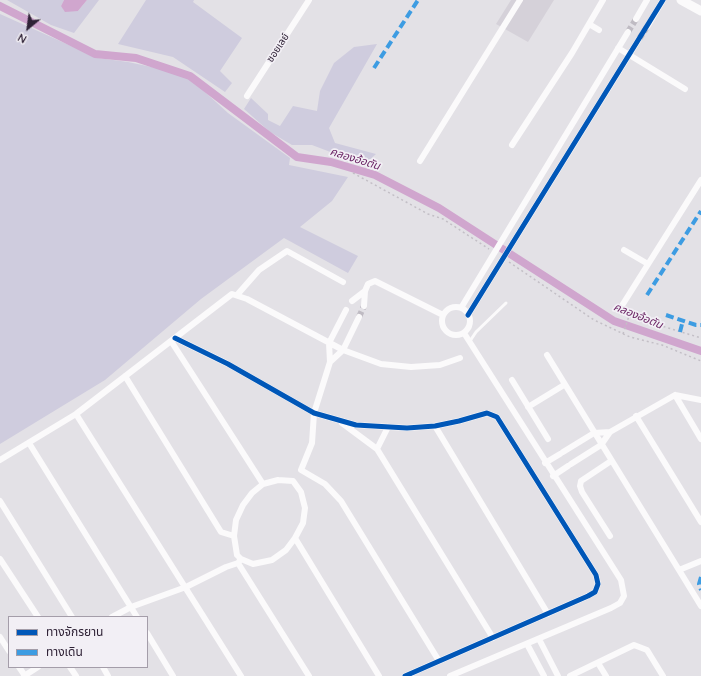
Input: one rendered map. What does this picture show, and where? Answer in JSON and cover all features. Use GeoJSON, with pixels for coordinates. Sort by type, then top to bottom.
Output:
{"type":"FeatureCollection","features":[{"type":"Feature","properties":{"kind":"main road"},"geometry":{"type":"LineString","coordinates":[[681,0],[701,11]]}},
{"type":"Feature","properties":{"kind":"street","name":"ซอยเลย์"},"geometry":{"type":"LineString","coordinates":[[247,96],[309,0]]}},
{"type":"Feature","properties":{"kind":"street"},"geometry":{"type":"LineString","coordinates":[[420,161],[520,0]]}},
{"type":"Feature","properties":{"kind":"street"},"geometry":{"type":"LineString","coordinates":[[512,145],[603,0]]}},
{"type":"Feature","properties":{"kind":"street"},"geometry":{"type":"LineString","coordinates":[[636,19],[647,0]]}},
{"type":"Feature","properties":{"kind":"street"},"geometry":{"type":"LineString","coordinates":[[646,27],[663,0]]}},
{"type":"Feature","properties":{"kind":"street"},"geometry":{"type":"LineString","coordinates":[[589,24],[599,30]]}},
{"type":"Feature","properties":{"kind":"street"},"geometry":{"type":"LineString","coordinates":[[461,308],[628,32]]}},
{"type":"Feature","properties":{"kind":"street"},"geometry":{"type":"LineString","coordinates":[[468,315],[639,39]]}},
{"type":"Feature","properties":{"kind":"street"},"geometry":{"type":"LineString","coordinates":[[618,48],[685,89]]}},
{"type":"Feature","properties":{"kind":"street"},"geometry":{"type":"LineString","coordinates":[[623,304],[701,180]]}},
{"type":"Feature","properties":{"kind":"street"},"geometry":{"type":"LineString","coordinates":[[624,250],[648,264]]}},
{"type":"Feature","properties":{"kind":"street"},"geometry":{"type":"LineString","coordinates":[[236,295],[259,270],[287,251],[343,282]]}},
{"type":"Feature","properties":{"kind":"street"},"geometry":{"type":"LineString","coordinates":[[364,306],[365,291],[368,284],[374,281],[443,315]]}},
{"type":"Feature","properties":{"kind":"street"},"geometry":{"type":"LineString","coordinates":[[352,301],[365,291]]}},
{"type":"Feature","properties":{"kind":"street"},"geometry":{"type":"LineString","coordinates":[[0,460],[76,414],[229,295],[236,295],[343,350],[381,364],[411,367],[440,366],[460,358]]}},
{"type":"Feature","properties":{"kind":"street"},"geometry":{"type":"LineString","coordinates":[[461,308],[468,315],[470,324],[464,333],[459,335],[447,332],[442,321],[443,315],[449,309],[461,308]]}},
{"type":"Feature","properties":{"kind":"street"},"geometry":{"type":"LineString","coordinates":[[294,481],[301,470],[312,443],[314,413],[330,362],[329,343],[346,310]]}},
{"type":"Feature","properties":{"kind":"street"},"geometry":{"type":"LineString","coordinates":[[330,362],[343,350],[359,317]]}},
{"type":"Feature","properties":{"kind":"street"},"geometry":{"type":"LineString","coordinates":[[450,676],[610,608],[620,603],[624,596],[621,580],[553,476],[464,333]]}},
{"type":"Feature","properties":{"kind":"street"},"geometry":{"type":"LineString","coordinates":[[173,339],[228,364],[314,413],[356,425],[408,428],[459,422],[487,413],[497,417],[596,575],[598,584],[595,592],[588,596],[405,676]]}},
{"type":"Feature","properties":{"kind":"street"},"geometry":{"type":"LineString","coordinates":[[173,339],[263,484]]}},
{"type":"Feature","properties":{"kind":"street"},"geometry":{"type":"LineString","coordinates":[[546,355],[701,606]]}},
{"type":"Feature","properties":{"kind":"street"},"geometry":{"type":"LineString","coordinates":[[125,376],[221,532],[234,536]]}},
{"type":"Feature","properties":{"kind":"street"},"geometry":{"type":"LineString","coordinates":[[512,380],[548,439]]}},
{"type":"Feature","properties":{"kind":"street"},"geometry":{"type":"LineString","coordinates":[[528,407],[564,384]]}},
{"type":"Feature","properties":{"kind":"street"},"geometry":{"type":"LineString","coordinates":[[553,476],[601,445],[610,432],[675,395],[689,396],[701,400]]}},
{"type":"Feature","properties":{"kind":"street"},"geometry":{"type":"LineString","coordinates":[[675,395],[701,439]]}},
{"type":"Feature","properties":{"kind":"street"},"geometry":{"type":"LineString","coordinates":[[76,414],[241,676]]}},
{"type":"Feature","properties":{"kind":"street"},"geometry":{"type":"LineString","coordinates":[[636,416],[701,522]]}},
{"type":"Feature","properties":{"kind":"street"},"geometry":{"type":"LineString","coordinates":[[338,420],[377,449],[493,638]]}},
{"type":"Feature","properties":{"kind":"street"},"geometry":{"type":"LineString","coordinates":[[435,426],[548,614]]}},
{"type":"Feature","properties":{"kind":"street"},"geometry":{"type":"LineString","coordinates":[[377,449],[388,427]]}},
{"type":"Feature","properties":{"kind":"street"},"geometry":{"type":"LineString","coordinates":[[545,463],[594,434],[610,432]]}},
{"type":"Feature","properties":{"kind":"street"},"geometry":{"type":"LineString","coordinates":[[28,443],[136,616]]}},
{"type":"Feature","properties":{"kind":"street"},"geometry":{"type":"LineString","coordinates":[[610,536],[582,492],[580,486],[582,481],[611,461]]}},
{"type":"Feature","properties":{"kind":"street"},"geometry":{"type":"LineString","coordinates":[[301,470],[325,484],[341,501],[439,661]]}},
{"type":"Feature","properties":{"kind":"street"},"geometry":{"type":"LineString","coordinates":[[294,481],[278,480],[263,484],[252,493],[243,505],[236,520],[234,536],[237,555],[240,561],[309,676]]}},
{"type":"Feature","properties":{"kind":"street"},"geometry":{"type":"LineString","coordinates":[[114,616],[131,607],[186,587],[240,561],[253,564],[272,560],[286,550],[295,538],[303,523],[305,508],[302,492],[294,481]]}},
{"type":"Feature","properties":{"kind":"street"},"geometry":{"type":"LineString","coordinates":[[0,501],[71,616]]}},
{"type":"Feature","properties":{"kind":"street"},"geometry":{"type":"LineString","coordinates":[[295,538],[379,676]]}},
{"type":"Feature","properties":{"kind":"street"},"geometry":{"type":"LineString","coordinates":[[0,559],[37,616]]}},
{"type":"Feature","properties":{"kind":"street"},"geometry":{"type":"LineString","coordinates":[[679,570],[701,561]]}},
{"type":"Feature","properties":{"kind":"street"},"geometry":{"type":"LineString","coordinates":[[148,635],[174,676]]}},
{"type":"Feature","properties":{"kind":"street"},"geometry":{"type":"LineString","coordinates":[[0,637],[8,649]]}},
{"type":"Feature","properties":{"kind":"street"},"geometry":{"type":"LineString","coordinates":[[539,638],[558,676]]}},
{"type":"Feature","properties":{"kind":"street"},"geometry":{"type":"LineString","coordinates":[[527,644],[544,676]]}},
{"type":"Feature","properties":{"kind":"street"},"geometry":{"type":"LineString","coordinates":[[570,676],[634,645],[647,650],[663,676]]}},
{"type":"Feature","properties":{"kind":"street"},"geometry":{"type":"LineString","coordinates":[[598,662],[606,676]]}},
{"type":"Feature","properties":{"kind":"street"},"geometry":{"type":"LineString","coordinates":[[24,676],[36,668]]}},
{"type":"Feature","properties":{"kind":"lane"},"geometry":{"type":"LineString","coordinates":[[470,341],[476,332],[506,303]]}},
{"type":"Feature","properties":{"kind":"path"},"geometry":{"type":"LineString","coordinates":[[353,174],[428,214],[443,219],[492,250]]}},
{"type":"Feature","properties":{"kind":"path"},"geometry":{"type":"LineString","coordinates":[[504,258],[594,320],[623,334],[662,345],[701,362]]}},
{"type":"Feature","properties":{"kind":"path"},"geometry":{"type":"LineString","coordinates":[[623,334],[629,316],[701,338]]}},
{"type":"Feature","properties":{"kind":"shaded area"},"geometry":{"type":"Polygon","coordinates":[[[7,0],[64,0],[61,6],[78,11],[87,0],[99,0],[74,33],[51,25],[7,0]]]}},
{"type":"Feature","properties":{"kind":"shaded area"},"geometry":{"type":"Polygon","coordinates":[[[64,0],[87,0],[78,11],[65,12],[61,6],[64,0]]]}},
{"type":"Feature","properties":{"kind":"shaded area"},"geometry":{"type":"Polygon","coordinates":[[[146,0],[194,0],[193,2],[242,38],[220,71],[232,83],[225,92],[173,57],[118,44],[146,0]]]}},
{"type":"Feature","properties":{"kind":"shaded area"},"geometry":{"type":"Polygon","coordinates":[[[511,0],[554,0],[528,42],[496,24],[511,0]]]}},
{"type":"Feature","properties":{"kind":"shaded area"},"geometry":{"type":"Polygon","coordinates":[[[0,14],[98,58],[128,62],[161,69],[192,80],[228,113],[290,158],[289,165],[348,177],[332,201],[300,227],[358,256],[348,273],[284,238],[201,299],[105,380],[0,444],[0,14]]]}},
{"type":"Feature","properties":{"kind":"shaded area"},"geometry":{"type":"Polygon","coordinates":[[[377,44],[329,128],[335,143],[376,154],[367,162],[354,161],[312,145],[292,145],[270,132],[244,109],[251,98],[268,114],[268,120],[280,126],[293,106],[317,111],[320,91],[334,63],[354,47],[377,44]]]}},
{"type":"Feature","properties":{"kind":"waterway","name":"คลองอ้อตัน"},"geometry":{"type":"LineString","coordinates":[[0,6],[95,54],[136,58],[190,76],[297,157],[331,162],[375,175],[439,208],[614,321],[701,351]]}},
{"type":"Feature","properties":{"kind":"tunnel"},"geometry":{"type":"LineString","coordinates":[[628,32],[636,19]]}},
{"type":"Feature","properties":{"kind":"tunnel"},"geometry":{"type":"LineString","coordinates":[[639,39],[647,27]]}},
{"type":"Feature","properties":{"kind":"tunnel"},"geometry":{"type":"LineString","coordinates":[[359,317],[364,306]]}},
{"type":"Feature","properties":{"kind":"marked path"},"geometry":{"type":"LineString","coordinates":[[374,68],[418,0]]}},
{"type":"Feature","properties":{"kind":"marked path"},"geometry":{"type":"LineString","coordinates":[[647,295],[701,211]]}},
{"type":"Feature","properties":{"kind":"marked path"},"geometry":{"type":"LineString","coordinates":[[666,315],[696,325],[701,325]]}},
{"type":"Feature","properties":{"kind":"marked path"},"geometry":{"type":"LineString","coordinates":[[680,332],[683,320]]}},
{"type":"Feature","properties":{"kind":"marked path"},"geometry":{"type":"LineString","coordinates":[[701,577],[699,584],[701,590]]}},
{"type":"Feature","properties":{"kind":"cycle path"},"geometry":{"type":"LineString","coordinates":[[468,315],[663,0]]}},
{"type":"Feature","properties":{"kind":"cycle path"},"geometry":{"type":"LineString","coordinates":[[175,338],[228,364],[314,413],[356,425],[407,428],[435,426],[487,413],[497,417],[596,575],[598,584],[595,592],[588,596],[405,676]]}}]}
